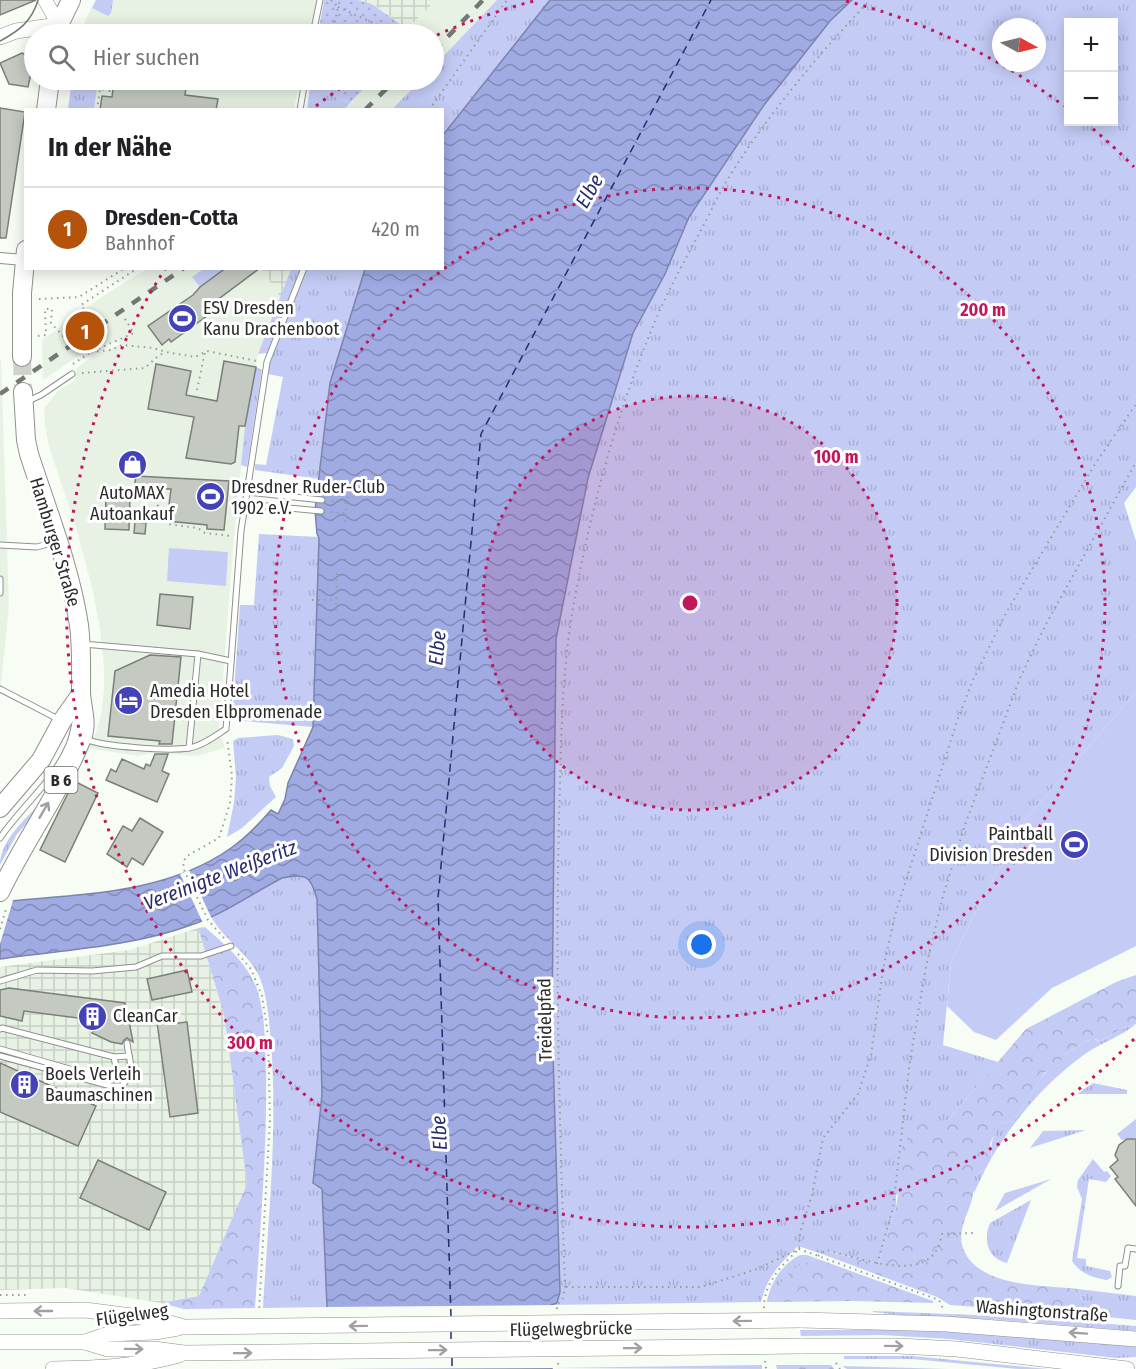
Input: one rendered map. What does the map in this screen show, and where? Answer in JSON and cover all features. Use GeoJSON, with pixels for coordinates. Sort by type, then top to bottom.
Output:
{"type":"FeatureCollection","features":[{"type":"Feature","properties":{"kind":"main road"},"geometry":{"type":"LineString","coordinates":[[61,24],[71,0]]}},
{"type":"Feature","properties":{"kind":"main road"},"geometry":{"type":"LineString","coordinates":[[0,37],[16,31],[24,31]]}},
{"type":"Feature","properties":{"kind":"main road"},"geometry":{"type":"LineString","coordinates":[[45,108],[48,90]]}},
{"type":"Feature","properties":{"kind":"main road"},"geometry":{"type":"LineString","coordinates":[[22,357],[24,268]]}},
{"type":"Feature","properties":{"kind":"main road","name":"Hamburger Straße"},"geometry":{"type":"LineString","coordinates":[[4,896],[15,861],[66,772],[82,737],[85,724],[81,694],[81,644],[74,598],[29,454],[23,398]]}},
{"type":"Feature","properties":{"kind":"main road","name":"B 6"},"geometry":{"type":"LineString","coordinates":[[0,808],[41,760],[62,721],[81,694]]}},
{"type":"Feature","properties":{"kind":"main road"},"geometry":{"type":"LineString","coordinates":[[0,1311],[85,1310],[154,1319],[184,1327]]}},
{"type":"Feature","properties":{"kind":"main road","name":"Flügelwegbrücke"},"geometry":{"type":"LineString","coordinates":[[184,1327],[801,1320],[944,1316]]}},
{"type":"Feature","properties":{"kind":"main road","name":"Washingtonstraße"},"geometry":{"type":"LineString","coordinates":[[944,1316],[1136,1338]]}},
{"type":"Feature","properties":{"kind":"main road","name":"Flügelweg"},"geometry":{"type":"LineString","coordinates":[[85,1342],[108,1334],[154,1332],[184,1327]]}},
{"type":"Feature","properties":{"kind":"main road","name":"Flügelweg"},"geometry":{"type":"LineString","coordinates":[[0,1342],[85,1342],[108,1348],[154,1349],[184,1353]]}},
{"type":"Feature","properties":{"kind":"main road","name":"Flügelwegbrücke"},"geometry":{"type":"LineString","coordinates":[[184,1353],[898,1346],[957,1349],[1127,1369]]}},
{"type":"Feature","properties":{"kind":"main road"},"geometry":{"type":"LineString","coordinates":[[53,1369],[114,1368],[155,1362],[184,1353]]}},
{"type":"Feature","properties":{"kind":"street"},"geometry":{"type":"LineString","coordinates":[[45,0],[55,24]]}},
{"type":"Feature","properties":{"kind":"street"},"geometry":{"type":"LineString","coordinates":[[0,258],[24,255]]}},
{"type":"Feature","properties":{"kind":"lane"},"geometry":{"type":"LineString","coordinates":[[315,24],[320,0]]}},
{"type":"Feature","properties":{"kind":"lane"},"geometry":{"type":"LineString","coordinates":[[300,108],[303,90]]}},
{"type":"Feature","properties":{"kind":"lane"},"geometry":{"type":"LineString","coordinates":[[82,737],[95,743],[144,748],[189,748],[206,742],[226,729],[240,537],[267,362],[303,270]]}},
{"type":"Feature","properties":{"kind":"lane"},"geometry":{"type":"LineString","coordinates":[[23,398],[41,395],[72,374]]}},
{"type":"Feature","properties":{"kind":"lane"},"geometry":{"type":"LineString","coordinates":[[246,492],[325,500]]}},
{"type":"Feature","properties":{"kind":"lane"},"geometry":{"type":"LineString","coordinates":[[244,504],[324,511]]}},
{"type":"Feature","properties":{"kind":"lane"},"geometry":{"type":"LineString","coordinates":[[0,545],[38,547],[57,542]]}},
{"type":"Feature","properties":{"kind":"lane"},"geometry":{"type":"LineString","coordinates":[[0,579],[0,593]]}},
{"type":"Feature","properties":{"kind":"lane"},"geometry":{"type":"LineString","coordinates":[[81,644],[198,654],[231,662]]}},
{"type":"Feature","properties":{"kind":"lane"},"geometry":{"type":"LineString","coordinates":[[189,748],[198,654]]}},
{"type":"Feature","properties":{"kind":"lane"},"geometry":{"type":"LineString","coordinates":[[0,689],[62,721]]}},
{"type":"Feature","properties":{"kind":"lane"},"geometry":{"type":"LineString","coordinates":[[0,838],[48,781],[59,764],[72,736],[81,694]]}},
{"type":"Feature","properties":{"kind":"lane"},"geometry":{"type":"LineString","coordinates":[[0,981],[37,970],[136,967],[162,956],[201,956],[231,946]]}},
{"type":"Feature","properties":{"kind":"lane"},"geometry":{"type":"LineString","coordinates":[[0,1029],[114,1057],[129,1056]]}},
{"type":"Feature","properties":{"kind":"lane"},"geometry":{"type":"LineString","coordinates":[[0,1056],[111,1086],[122,1086],[130,1076],[132,1068],[127,1043]]}},
{"type":"Feature","properties":{"kind":"lane"},"geometry":{"type":"LineString","coordinates":[[0,1049],[73,1071],[111,1078],[115,1077],[117,1072],[114,1057]]}},
{"type":"Feature","properties":{"kind":"lane"},"geometry":{"type":"LineString","coordinates":[[1118,1286],[1120,1266],[1125,1266],[1128,1248],[1136,1249]]}},
{"type":"Feature","properties":{"kind":"path"},"geometry":{"type":"LineString","coordinates":[[331,0],[338,7],[375,24]]}},
{"type":"Feature","properties":{"kind":"path"},"geometry":{"type":"LineString","coordinates":[[444,89],[507,0]]}},
{"type":"Feature","properties":{"kind":"path","name":"Treidelpfad"},"geometry":{"type":"LineString","coordinates":[[557,1315],[557,1305],[563,1298],[566,1287],[558,1020],[558,856],[566,669],[573,609],[591,525],[630,387],[655,321],[729,177],[793,86],[827,45],[870,0]]}},
{"type":"Feature","properties":{"kind":"path"},"geometry":{"type":"LineString","coordinates":[[334,24],[338,7]]}},
{"type":"Feature","properties":{"kind":"path"},"geometry":{"type":"LineString","coordinates":[[97,108],[100,90],[110,90]]}},
{"type":"Feature","properties":{"kind":"path"},"geometry":{"type":"LineString","coordinates":[[430,108],[443,90]]}},
{"type":"Feature","properties":{"kind":"path"},"geometry":{"type":"LineString","coordinates":[[39,299],[79,297],[122,270]]}},
{"type":"Feature","properties":{"kind":"path"},"geometry":{"type":"LineString","coordinates":[[87,314],[81,305],[135,270]]}},
{"type":"Feature","properties":{"kind":"path"},"geometry":{"type":"LineString","coordinates":[[46,335],[45,309],[52,309],[51,323],[64,337]]}},
{"type":"Feature","properties":{"kind":"path"},"geometry":{"type":"LineString","coordinates":[[66,369],[91,352],[134,333],[123,316]]}},
{"type":"Feature","properties":{"kind":"path"},"geometry":{"type":"LineString","coordinates":[[91,352],[111,350],[122,345],[153,348],[195,357],[207,351],[267,362]]}},
{"type":"Feature","properties":{"kind":"path"},"geometry":{"type":"LineString","coordinates":[[72,374],[145,368],[166,352]]}},
{"type":"Feature","properties":{"kind":"path"},"geometry":{"type":"LineString","coordinates":[[197,390],[205,352]]}},
{"type":"Feature","properties":{"kind":"path"},"geometry":{"type":"LineString","coordinates":[[799,1249],[800,1233],[812,1195],[823,1138],[858,1094],[871,1055],[883,970],[895,915],[957,721],[973,680],[1006,613],[1095,464],[1136,404]]}},
{"type":"Feature","properties":{"kind":"path"},"geometry":{"type":"LineString","coordinates":[[877,1263],[893,1208],[910,1060],[926,967],[964,825],[1020,678],[1045,626],[1136,462]]}},
{"type":"Feature","properties":{"kind":"path"},"geometry":{"type":"LineString","coordinates":[[345,522],[348,492]]}},
{"type":"Feature","properties":{"kind":"path"},"geometry":{"type":"LineString","coordinates":[[152,494],[167,524],[198,528],[206,533],[240,537]]}},
{"type":"Feature","properties":{"kind":"path"},"geometry":{"type":"LineString","coordinates":[[325,500],[347,502]]}},
{"type":"Feature","properties":{"kind":"path"},"geometry":{"type":"LineString","coordinates":[[324,511],[346,513]]}},
{"type":"Feature","properties":{"kind":"path"},"geometry":{"type":"LineString","coordinates":[[336,610],[337,571]]}},
{"type":"Feature","properties":{"kind":"path"},"geometry":{"type":"LineString","coordinates":[[312,600],[336,600]]}},
{"type":"Feature","properties":{"kind":"path"},"geometry":{"type":"LineString","coordinates":[[226,729],[232,776],[230,802],[219,838],[187,856],[183,862],[184,870],[208,920],[251,969],[262,996],[268,1035],[270,1119],[258,1318]]}},
{"type":"Feature","properties":{"kind":"path"},"geometry":{"type":"LineString","coordinates":[[0,929],[4,896]]}},
{"type":"Feature","properties":{"kind":"path"},"geometry":{"type":"LineString","coordinates":[[818,1256],[826,1250],[877,1263],[909,1267],[930,1258],[938,1249],[942,1234],[975,1233]]}},
{"type":"Feature","properties":{"kind":"path"},"geometry":{"type":"LineString","coordinates":[[566,1287],[701,1287],[757,1269],[799,1249],[939,1300],[944,1316]]}},
{"type":"Feature","properties":{"kind":"path"},"geometry":{"type":"LineString","coordinates":[[558,1357],[559,1369]]}},
{"type":"Feature","properties":{"kind":"path"},"geometry":{"type":"LineString","coordinates":[[836,1363],[840,1369]]}},
{"type":"Feature","properties":{"kind":"shaded area"},"geometry":{"type":"Polygon","coordinates":[[[96,0],[317,0],[311,24],[84,24],[96,0]]]}},
{"type":"Feature","properties":{"kind":"shaded area"},"geometry":{"type":"Polygon","coordinates":[[[358,0],[436,0],[412,24],[400,24],[373,4],[358,0]]]}},
{"type":"Feature","properties":{"kind":"shaded area"},"geometry":{"type":"Polygon","coordinates":[[[436,0],[497,0],[444,56],[444,24],[413,24],[436,0]]]}},
{"type":"Feature","properties":{"kind":"shaded area"},"geometry":{"type":"Polygon","coordinates":[[[71,90],[298,90],[294,108],[68,108],[71,90]]]}},
{"type":"Feature","properties":{"kind":"shaded area"},"geometry":{"type":"Polygon","coordinates":[[[363,90],[411,90],[392,108],[347,108],[363,90]]]}},
{"type":"Feature","properties":{"kind":"shaded area"},"geometry":{"type":"Polygon","coordinates":[[[145,270],[263,270],[280,297],[258,354],[245,426],[219,730],[225,748],[196,756],[153,753],[138,756],[88,748],[101,715],[104,690],[100,629],[93,591],[75,524],[49,447],[44,408],[59,390],[74,381],[77,368],[93,356],[123,343],[111,342],[89,349],[43,380],[42,340],[103,296],[145,270]]]}},
{"type":"Feature","properties":{"kind":"shaded area"},"geometry":{"type":"Polygon","coordinates":[[[263,270],[291,270],[280,297],[263,270]]]}},
{"type":"Feature","properties":{"kind":"shaded area"},"geometry":{"type":"Polygon","coordinates":[[[0,359],[9,607],[0,692],[0,359]]]}},
{"type":"Feature","properties":{"kind":"shaded area"},"geometry":{"type":"Polygon","coordinates":[[[198,928],[224,1014],[247,1184],[199,1296],[161,1303],[66,1288],[0,1290],[0,967],[129,950],[198,928]]]}},
{"type":"Feature","properties":{"kind":"green space"},"geometry":{"type":"Polygon","coordinates":[[[96,0],[113,0],[111,13],[108,16],[92,8],[96,0]]]}},
{"type":"Feature","properties":{"kind":"green space"},"geometry":{"type":"Polygon","coordinates":[[[324,0],[358,0],[372,4],[400,24],[320,24],[324,0]]]}},
{"type":"Feature","properties":{"kind":"green space"},"geometry":{"type":"Polygon","coordinates":[[[497,0],[550,0],[444,134],[444,108],[393,108],[411,90],[444,90],[444,56],[497,0]]]}},
{"type":"Feature","properties":{"kind":"green space"},"geometry":{"type":"Polygon","coordinates":[[[852,0],[1136,0],[1136,487],[1124,503],[1136,541],[1136,692],[1025,820],[951,963],[943,1045],[998,1062],[948,1120],[896,1196],[896,1207],[878,1264],[827,1251],[822,1254],[798,1246],[775,1271],[761,1302],[551,1305],[560,1291],[552,1020],[556,639],[588,478],[633,333],[665,274],[689,217],[764,105],[830,21],[852,0]]]}},
{"type":"Feature","properties":{"kind":"green space"},"geometry":{"type":"Polygon","coordinates":[[[71,90],[97,90],[94,108],[68,108],[71,90]]]}},
{"type":"Feature","properties":{"kind":"green space"},"geometry":{"type":"Polygon","coordinates":[[[309,90],[321,90],[350,103],[346,108],[307,108],[309,90]]]}},
{"type":"Feature","properties":{"kind":"green space"},"geometry":{"type":"Polygon","coordinates":[[[321,90],[362,90],[350,103],[321,90]]]}},
{"type":"Feature","properties":{"kind":"green space"},"geometry":{"type":"Polygon","coordinates":[[[202,270],[225,270],[200,287],[192,277],[202,270]]]}},
{"type":"Feature","properties":{"kind":"green space"},"geometry":{"type":"Polygon","coordinates":[[[291,270],[365,270],[330,383],[319,479],[255,470],[255,464],[266,465],[283,377],[268,374],[270,360],[266,353],[258,354],[291,270]]]}},
{"type":"Feature","properties":{"kind":"green space"},"geometry":{"type":"Polygon","coordinates":[[[256,367],[262,370],[247,467],[241,465],[245,426],[256,367]]]}},
{"type":"Feature","properties":{"kind":"green space"},"geometry":{"type":"Polygon","coordinates":[[[259,534],[319,537],[313,727],[232,720],[240,605],[254,605],[259,534]]]}},
{"type":"Feature","properties":{"kind":"green space"},"geometry":{"type":"Polygon","coordinates":[[[169,548],[228,552],[226,586],[167,581],[169,548]]]}},
{"type":"Feature","properties":{"kind":"green space","name":"Paintball Division Dresden"},"geometry":{"type":"Polygon","coordinates":[[[1136,692],[1136,946],[1052,988],[996,1040],[974,1032],[947,1006],[951,963],[1025,820],[1136,692]]]}},
{"type":"Feature","properties":{"kind":"green space"},"geometry":{"type":"Polygon","coordinates":[[[278,735],[293,739],[294,746],[282,768],[269,777],[270,786],[276,797],[242,828],[227,837],[234,803],[236,777],[233,741],[238,738],[278,735]]]}},
{"type":"Feature","properties":{"kind":"green space"},"geometry":{"type":"Polygon","coordinates":[[[39,804],[42,806],[17,834],[0,865],[8,840],[39,804]]]}},
{"type":"Feature","properties":{"kind":"green space"},"geometry":{"type":"Polygon","coordinates":[[[296,875],[311,882],[317,898],[322,1079],[320,1186],[322,1189],[327,1307],[263,1308],[272,1176],[273,1076],[268,1009],[259,976],[211,916],[282,878],[296,875]]]}},
{"type":"Feature","properties":{"kind":"green space"},"geometry":{"type":"Polygon","coordinates":[[[205,927],[235,955],[247,970],[257,989],[264,1021],[265,1133],[255,1308],[184,1309],[161,1303],[199,1296],[247,1184],[224,1014],[198,928],[205,927]]]}},
{"type":"Feature","properties":{"kind":"green space"},"geometry":{"type":"Polygon","coordinates":[[[1136,975],[1136,1024],[1119,1030],[1099,1042],[1096,1039],[1089,1040],[1063,1055],[1058,1070],[1045,1072],[1014,1121],[1001,1123],[990,1144],[992,1157],[986,1168],[973,1177],[972,1201],[961,1238],[969,1259],[980,1269],[995,1277],[1029,1285],[1078,1289],[1088,1315],[950,1305],[937,1297],[822,1254],[826,1251],[878,1264],[896,1207],[909,1126],[948,1120],[1026,1029],[1116,982],[1136,975]]]}},
{"type":"Feature","properties":{"kind":"green space"},"geometry":{"type":"Polygon","coordinates":[[[1136,1024],[1085,1054],[1045,1088],[1022,1114],[992,1157],[993,1139],[1001,1123],[1014,1121],[1041,1078],[1063,1055],[1093,1038],[1099,1042],[1119,1030],[1136,1024]]]}},
{"type":"Feature","properties":{"kind":"green space"},"geometry":{"type":"Polygon","coordinates":[[[1093,1083],[1127,1090],[1127,1094],[1077,1094],[1093,1083]]]}},
{"type":"Feature","properties":{"kind":"green space"},"geometry":{"type":"Polygon","coordinates":[[[1136,1119],[1136,1138],[1122,1140],[1117,1134],[1136,1119]]]}},
{"type":"Feature","properties":{"kind":"green space"},"geometry":{"type":"Polygon","coordinates":[[[1086,1130],[1030,1148],[1043,1131],[1086,1130]]]}},
{"type":"Feature","properties":{"kind":"green space"},"geometry":{"type":"Polygon","coordinates":[[[1093,1159],[1104,1172],[1107,1171],[1111,1176],[1106,1182],[1089,1179],[1077,1258],[1086,1259],[1086,1266],[1110,1271],[1112,1277],[1107,1280],[1088,1275],[1072,1261],[1082,1199],[1077,1187],[1078,1180],[1093,1159]]]}},
{"type":"Feature","properties":{"kind":"green space"},"geometry":{"type":"Polygon","coordinates":[[[986,1168],[974,1193],[971,1183],[973,1177],[986,1168]]]}},
{"type":"Feature","properties":{"kind":"green space"},"geometry":{"type":"Polygon","coordinates":[[[1051,1179],[995,1211],[1005,1193],[1051,1179]]]}},
{"type":"Feature","properties":{"kind":"green space"},"geometry":{"type":"Polygon","coordinates":[[[1031,1200],[1007,1263],[1000,1261],[988,1248],[987,1235],[990,1223],[1031,1200]]]}},
{"type":"Feature","properties":{"kind":"green space"},"geometry":{"type":"Polygon","coordinates":[[[800,1255],[818,1259],[802,1265],[789,1274],[780,1286],[773,1302],[767,1302],[778,1275],[788,1263],[800,1255]]]}},
{"type":"Feature","properties":{"kind":"green space"},"geometry":{"type":"Polygon","coordinates":[[[818,1259],[933,1301],[933,1303],[773,1302],[788,1273],[818,1259]]]}},
{"type":"Feature","properties":{"kind":"green space"},"geometry":{"type":"Polygon","coordinates":[[[1078,1289],[1136,1296],[1136,1320],[1088,1315],[1078,1289]]]}},
{"type":"Feature","properties":{"kind":"green space"},"geometry":{"type":"Polygon","coordinates":[[[873,1311],[1023,1317],[1136,1326],[1136,1331],[988,1319],[900,1315],[873,1311]]]}},
{"type":"Feature","properties":{"kind":"green space"},"geometry":{"type":"Polygon","coordinates":[[[800,1330],[929,1330],[1136,1345],[1136,1357],[1116,1358],[950,1339],[881,1335],[801,1336],[800,1330]]]}},
{"type":"Feature","properties":{"kind":"green space"},"geometry":{"type":"Polygon","coordinates":[[[844,1356],[912,1356],[1048,1369],[1019,1369],[912,1359],[844,1359],[844,1356]]]}},
{"type":"Feature","properties":{"kind":"green space"},"geometry":{"type":"Polygon","coordinates":[[[762,1365],[762,1369],[551,1368],[762,1365]]]}},
{"type":"Feature","properties":{"kind":"green space"},"geometry":{"type":"Polygon","coordinates":[[[776,1365],[831,1365],[834,1369],[777,1369],[776,1365]]]}},
{"type":"Feature","properties":{"kind":"green space"},"geometry":{"type":"Polygon","coordinates":[[[842,1366],[948,1369],[847,1369],[842,1366]]]}},
{"type":"Feature","properties":{"kind":"water"},"geometry":{"type":"Polygon","coordinates":[[[550,0],[852,0],[830,21],[764,105],[689,217],[665,274],[633,333],[588,478],[556,639],[552,1020],[560,1292],[557,1303],[551,1305],[552,1369],[335,1369],[327,1307],[322,1189],[313,1183],[322,1094],[317,899],[309,880],[302,876],[282,878],[214,916],[145,938],[0,959],[0,902],[120,890],[178,875],[231,848],[271,810],[278,814],[285,799],[288,783],[313,727],[319,538],[315,510],[330,383],[365,270],[444,270],[444,134],[550,0]]]}},
{"type":"Feature","properties":{"kind":"pier"},"geometry":{"type":"Polygon","coordinates":[[[189,870],[212,919],[203,923],[180,874],[189,870]]]}},
{"type":"Feature","properties":{"kind":"pier"},"geometry":{"type":"Polygon","coordinates":[[[14,897],[0,944],[0,899],[14,897]]]}},
{"type":"Feature","properties":{"kind":"pier"},"geometry":{"type":"Polygon","coordinates":[[[559,1305],[554,1307],[554,1368],[332,1369],[324,1307],[559,1305]]]}},
{"type":"Feature","properties":{"kind":"building"},"geometry":{"type":"Polygon","coordinates":[[[0,0],[36,0],[0,15],[0,0]]]}},
{"type":"Feature","properties":{"kind":"building"},"geometry":{"type":"Polygon","coordinates":[[[24,54],[24,86],[9,84],[0,63],[24,54]]]}},
{"type":"Feature","properties":{"kind":"building"},"geometry":{"type":"Polygon","coordinates":[[[113,90],[186,90],[185,95],[218,99],[216,108],[100,108],[102,96],[112,97],[113,90]]]}},
{"type":"Feature","properties":{"kind":"building"},"geometry":{"type":"Polygon","coordinates":[[[0,108],[24,112],[24,119],[6,238],[0,238],[0,108]]]}},
{"type":"Feature","properties":{"kind":"building"},"geometry":{"type":"Polygon","coordinates":[[[223,270],[257,270],[212,304],[214,307],[206,313],[207,316],[171,342],[169,339],[162,345],[148,326],[193,295],[223,270]]]}},
{"type":"Feature","properties":{"kind":"building"},"geometry":{"type":"Polygon","coordinates":[[[224,361],[256,367],[245,426],[239,426],[235,462],[231,464],[186,458],[194,417],[148,409],[156,364],[191,371],[186,395],[217,401],[224,361]]]}},
{"type":"Feature","properties":{"kind":"building"},"geometry":{"type":"Polygon","coordinates":[[[136,476],[229,481],[224,530],[207,529],[207,525],[167,521],[171,489],[134,488],[136,476]]]}},
{"type":"Feature","properties":{"kind":"building"},"geometry":{"type":"Polygon","coordinates":[[[106,496],[130,497],[129,530],[105,529],[106,496]]]}},
{"type":"Feature","properties":{"kind":"building"},"geometry":{"type":"Polygon","coordinates":[[[135,522],[146,523],[145,534],[134,533],[135,522]]]}},
{"type":"Feature","properties":{"kind":"building"},"geometry":{"type":"Polygon","coordinates":[[[160,594],[193,597],[190,629],[157,625],[160,594]]]}},
{"type":"Feature","properties":{"kind":"building","name":"Amedia Hotel Dresden Elbpromenade"},"geometry":{"type":"Polygon","coordinates":[[[150,655],[181,657],[172,744],[108,736],[115,671],[150,655]]]}},
{"type":"Feature","properties":{"kind":"building"},"geometry":{"type":"Polygon","coordinates":[[[155,754],[168,754],[162,771],[169,774],[157,802],[106,780],[111,769],[116,772],[122,759],[144,769],[146,764],[150,766],[155,754]]]}},
{"type":"Feature","properties":{"kind":"building"},"geometry":{"type":"Polygon","coordinates":[[[74,781],[98,793],[65,862],[40,850],[74,781]]]}},
{"type":"Feature","properties":{"kind":"building"},"geometry":{"type":"Polygon","coordinates":[[[140,818],[163,832],[143,865],[132,858],[127,867],[107,854],[123,826],[132,831],[140,818]]]}},
{"type":"Feature","properties":{"kind":"building"},"geometry":{"type":"Polygon","coordinates":[[[187,970],[192,992],[152,1000],[147,979],[187,970]]]}},
{"type":"Feature","properties":{"kind":"building","name":"CleanCar"},"geometry":{"type":"Polygon","coordinates":[[[9,988],[125,1003],[124,1016],[129,1021],[133,1042],[127,1038],[122,1044],[111,1042],[92,1033],[101,1021],[24,1011],[22,1021],[0,1016],[0,990],[9,988]]]}},
{"type":"Feature","properties":{"kind":"building"},"geometry":{"type":"Polygon","coordinates":[[[170,1021],[170,1024],[187,1022],[198,1113],[170,1117],[157,1022],[170,1021]]]}},
{"type":"Feature","properties":{"kind":"building","name":"Boels Verleih Baumaschinen"},"geometry":{"type":"Polygon","coordinates":[[[0,1063],[96,1106],[78,1146],[0,1112],[0,1063]]]}},
{"type":"Feature","properties":{"kind":"building"},"geometry":{"type":"Polygon","coordinates":[[[1127,1139],[1136,1139],[1136,1206],[1115,1179],[1118,1177],[1110,1167],[1118,1160],[1115,1155],[1119,1145],[1127,1139]]]}},
{"type":"Feature","properties":{"kind":"building"},"geometry":{"type":"Polygon","coordinates":[[[98,1160],[166,1192],[149,1230],[80,1198],[98,1160]]]}},
{"type":"Feature","properties":{"kind":"ferry route"},"geometry":{"type":"LineString","coordinates":[[451,1317],[438,898],[481,434],[711,0]]}},
{"type":"Feature","properties":{"kind":"ferry route"},"geometry":{"type":"LineString","coordinates":[[451,1331],[451,1344]]}},
{"type":"Feature","properties":{"kind":"ferry route"},"geometry":{"type":"LineString","coordinates":[[452,1358],[452,1369]]}},
{"type":"Feature","properties":{"kind":"tunnel"},"geometry":{"type":"LineString","coordinates":[[22,357],[23,392]]}},
{"type":"Feature","properties":{"kind":"tram line"},"geometry":{"type":"LineString","coordinates":[[25,24],[38,0]]}},
{"type":"Feature","properties":{"kind":"tram line"},"geometry":{"type":"LineString","coordinates":[[0,41],[24,25]]}},
{"type":"Feature","properties":{"kind":"railway"},"geometry":{"type":"LineString","coordinates":[[444,41],[483,0]]}},
{"type":"Feature","properties":{"kind":"railway"},"geometry":{"type":"LineString","coordinates":[[367,108],[385,90]]}},
{"type":"Feature","properties":{"kind":"railway"},"geometry":{"type":"LineString","coordinates":[[0,394],[181,270]]}},
{"type":"Feature","properties":{"kind":"place","name":"ESV Dresden Kanu Drachenboot"},"geometry":{"type":"Point","coordinates":[182,318]}},
{"type":"Feature","properties":{"kind":"place","name":"Dresden-Cotta"},"geometry":{"type":"Point","coordinates":[85,331]}},
{"type":"Feature","properties":{"kind":"place","name":"AutoMAX Autoankauf"},"geometry":{"type":"Point","coordinates":[132,464]}},
{"type":"Feature","properties":{"kind":"place","name":"Dresdner Ruder-Club 1902 e.V."},"geometry":{"type":"Point","coordinates":[210,497]}},
{"type":"Feature","properties":{"kind":"place","name":"Amedia Hotel Dresden Elbpromenade"},"geometry":{"type":"Point","coordinates":[129,701]}},
{"type":"Feature","properties":{"kind":"place","name":"Paintball Division Dresden"},"geometry":{"type":"Point","coordinates":[1074,844]}},
{"type":"Feature","properties":{"kind":"place","name":"CleanCar"},"geometry":{"type":"Point","coordinates":[92,1016]}},
{"type":"Feature","properties":{"kind":"place","name":"Boels Verleih Baumaschinen"},"geometry":{"type":"Point","coordinates":[24,1084]}},
{"type":"Feature","properties":{"kind":"water label","name":"Elbe"},"geometry":{"type":"Point","coordinates":[589,191]}},
{"type":"Feature","properties":{"kind":"water label","name":"Elbe"},"geometry":{"type":"Point","coordinates":[437,648]}},
{"type":"Feature","properties":{"kind":"water label","name":"Vereinigte Weißeritz"},"geometry":{"type":"Point","coordinates":[220,875]}},
{"type":"Feature","properties":{"kind":"water label","name":"Elbe"},"geometry":{"type":"Point","coordinates":[439,1133]}}]}
